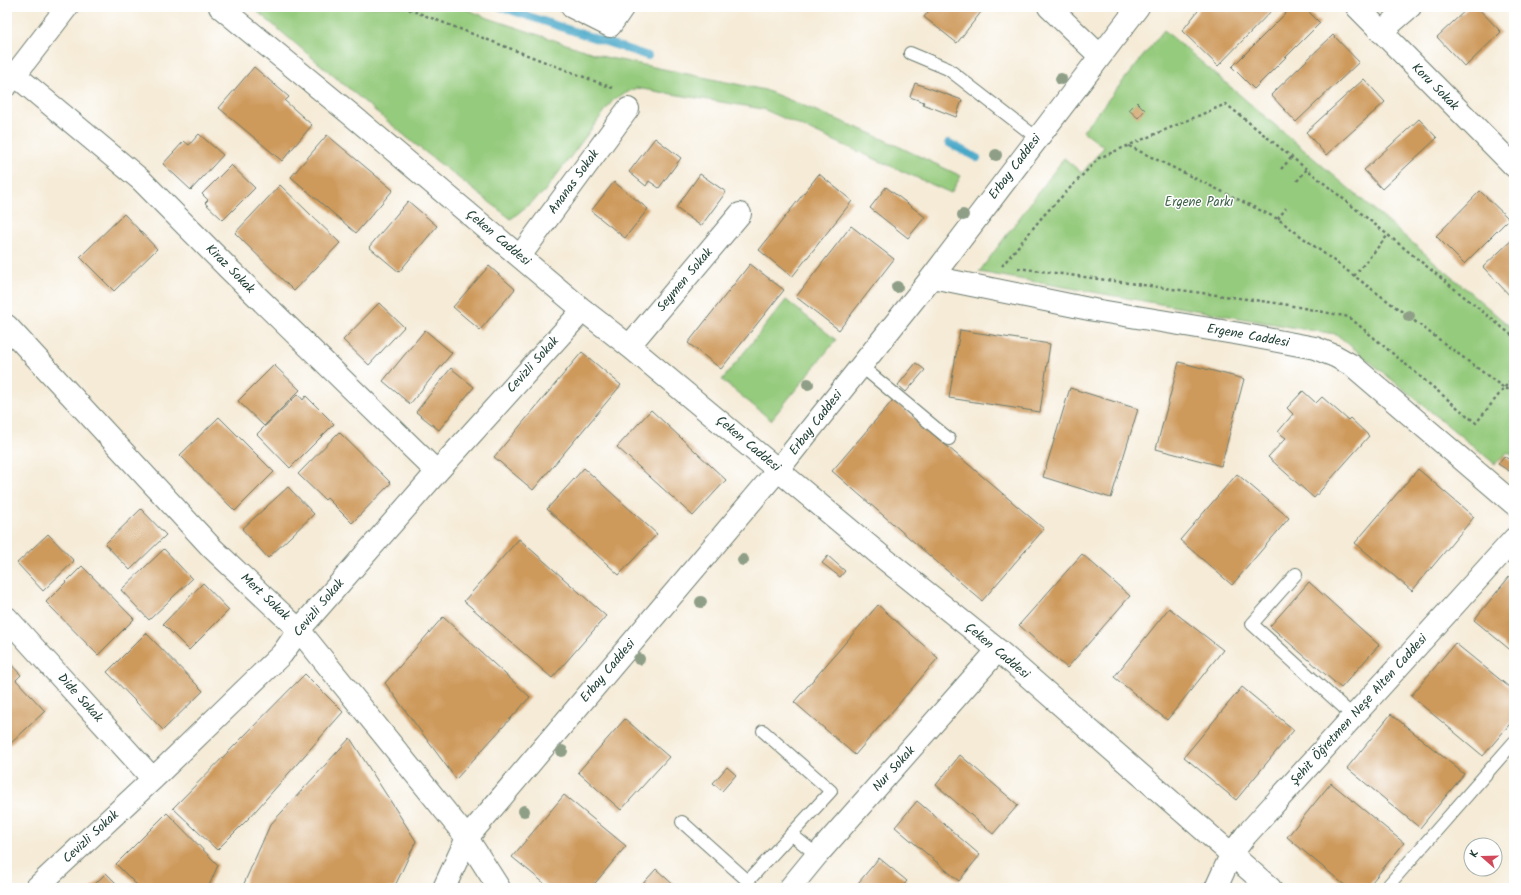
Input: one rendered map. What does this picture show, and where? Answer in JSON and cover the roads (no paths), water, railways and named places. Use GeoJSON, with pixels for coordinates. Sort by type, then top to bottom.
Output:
{"type":"FeatureCollection","features":[{"type":"Feature","properties":{"kind":"street"},"geometry":{"type":"LineString","coordinates":[[11,80],[67,7]]}},
{"type":"Feature","properties":{"kind":"street","name":"Çeken Caddesi"},"geometry":{"type":"LineString","coordinates":[[220,7],[583,310],[629,346],[886,560],[998,650],[1270,888]]}},
{"type":"Feature","properties":{"kind":"street"},"geometry":{"type":"LineString","coordinates":[[572,7],[610,26],[623,7]]}},
{"type":"Feature","properties":{"kind":"street"},"geometry":{"type":"LineString","coordinates":[[1048,7],[1100,56]]}},
{"type":"Feature","properties":{"kind":"street","name":"Erbay Caddesi"},"geometry":{"type":"LineString","coordinates":[[444,888],[467,838],[778,470],[932,277],[1138,7]]}},
{"type":"Feature","properties":{"kind":"street","name":"Koru Sokak"},"geometry":{"type":"LineString","coordinates":[[1357,7],[1514,166]]}},
{"type":"Feature","properties":{"kind":"street"},"geometry":{"type":"LineString","coordinates":[[1381,32],[1410,7]]}},
{"type":"Feature","properties":{"kind":"street","name":"Kiraz Sokak"},"geometry":{"type":"LineString","coordinates":[[11,80],[141,180],[229,269],[437,472]]}},
{"type":"Feature","properties":{"kind":"street","name":"Ananas Sokak"},"geometry":{"type":"LineString","coordinates":[[520,256],[623,99]]}},
{"type":"Feature","properties":{"kind":"street","name":"Seymen Sokak"},"geometry":{"type":"LineString","coordinates":[[629,346],[740,214]]}},
{"type":"Feature","properties":{"kind":"street","name":"Ergene Caddesi"},"geometry":{"type":"LineString","coordinates":[[932,277],[1094,310],[1315,348],[1353,366],[1514,504]]}},
{"type":"Feature","properties":{"kind":"street","name":"Cevizli Sokak"},"geometry":{"type":"LineString","coordinates":[[36,888],[153,779],[282,654],[299,630],[437,472],[583,310]]}},
{"type":"Feature","properties":{"kind":"street","name":"Mert Sokak"},"geometry":{"type":"LineString","coordinates":[[7,326],[212,548],[299,630],[467,838],[499,888]]}},
{"type":"Feature","properties":{"kind":"street","name":"Şehit Öğretmen Neşe Alten Caddesi"},"geometry":{"type":"LineString","coordinates":[[1216,888],[1231,855],[1252,829],[1514,539]]}},
{"type":"Feature","properties":{"kind":"street","name":"Dide Sokak"},"geometry":{"type":"LineString","coordinates":[[7,618],[153,779]]}},
{"type":"Feature","properties":{"kind":"street","name":"Nur Sokak"},"geometry":{"type":"LineString","coordinates":[[790,888],[817,855],[998,650]]}},
{"type":"Feature","properties":{"kind":"lane"},"geometry":{"type":"LineString","coordinates":[[910,53],[948,70],[1037,138]]}},
{"type":"Feature","properties":{"kind":"lane"},"geometry":{"type":"LineString","coordinates":[[861,366],[949,439]]}},
{"type":"Feature","properties":{"kind":"lane"},"geometry":{"type":"LineString","coordinates":[[1296,574],[1252,624],[1353,716]]}},
{"type":"Feature","properties":{"kind":"lane"},"geometry":{"type":"LineString","coordinates":[[682,822],[748,881],[830,791],[763,731]]}},
{"type":"Feature","properties":{"kind":"lane"},"geometry":{"type":"LineString","coordinates":[[1386,888],[1514,742]]}},
{"type":"Feature","properties":{"kind":"lane"},"geometry":{"type":"LineString","coordinates":[[791,834],[817,855]]}},
{"type":"Feature","properties":{"kind":"waterway"},"geometry":{"type":"LineString","coordinates":[[501,7],[648,56]]}},
{"type":"Feature","properties":{"kind":"waterway"},"geometry":{"type":"LineString","coordinates":[[949,143],[977,158]]}},
{"type":"Feature","properties":{"kind":"park label","name":"Ergene Parkı"},"geometry":{"type":"Point","coordinates":[1199,202]}}]}
